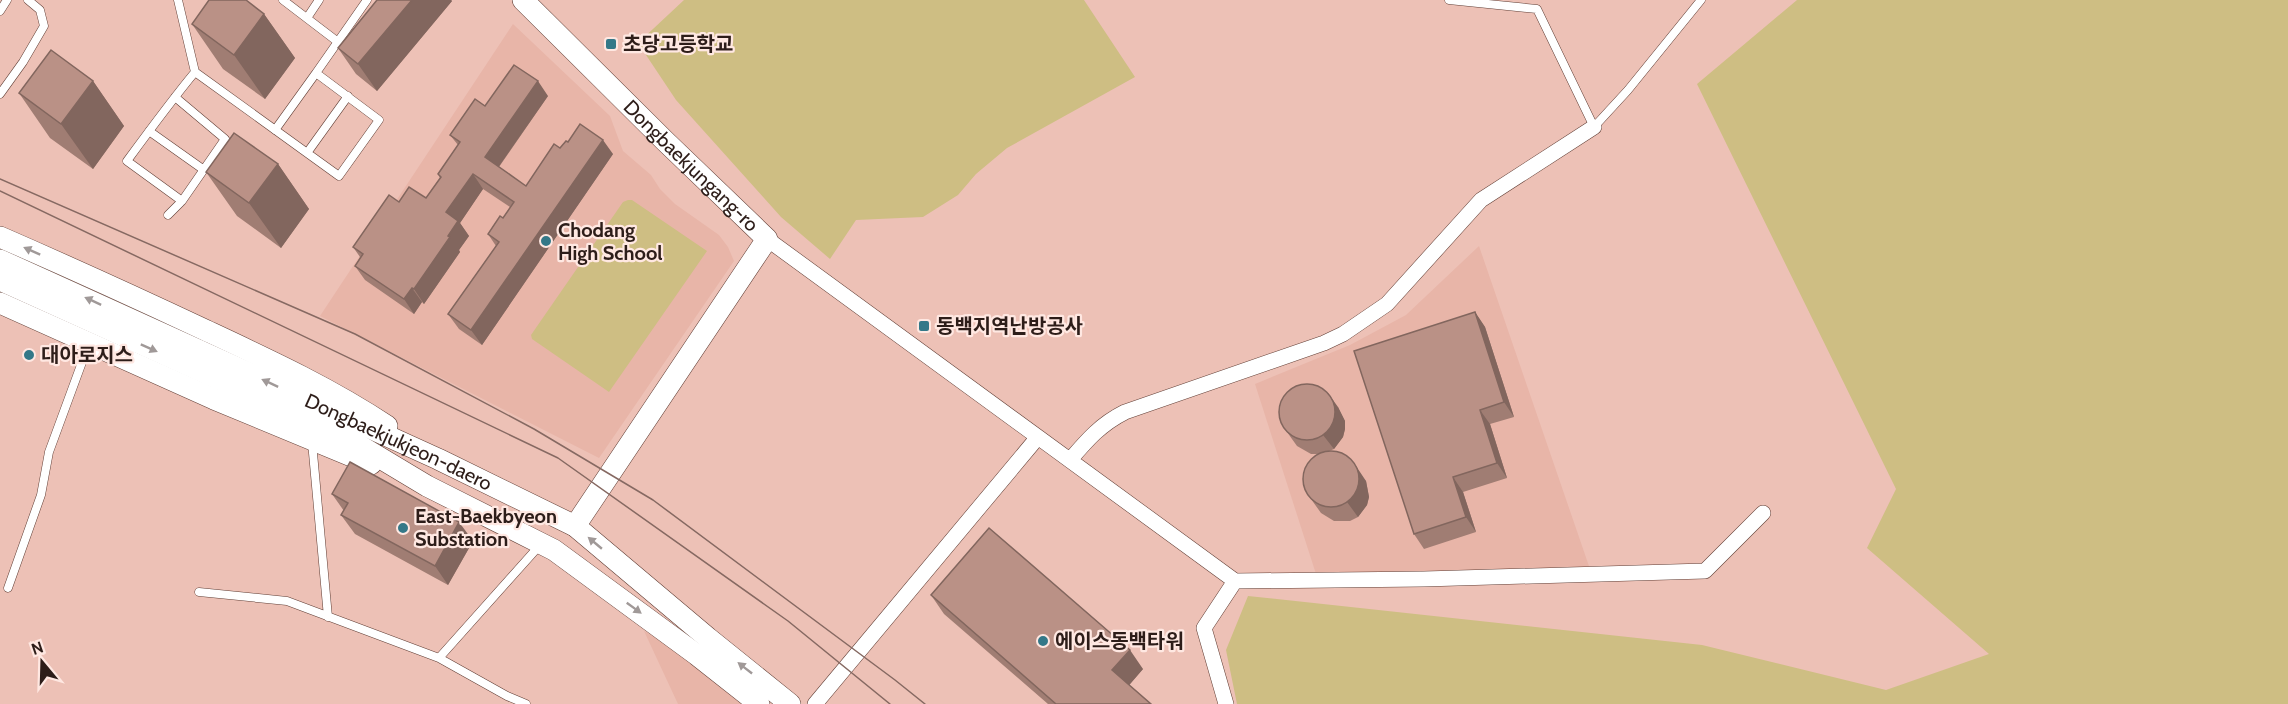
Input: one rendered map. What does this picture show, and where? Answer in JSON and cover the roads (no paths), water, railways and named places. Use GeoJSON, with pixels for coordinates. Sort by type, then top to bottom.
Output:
{"type":"FeatureCollection","features":[{"type":"Feature","properties":{"kind":"main road","name":"Dongbaekjungang-ro"},"geometry":{"type":"LineString","coordinates":[[523,0],[664,141],[767,239],[575,526]]}},
{"type":"Feature","properties":{"kind":"main road"},"geometry":{"type":"LineString","coordinates":[[0,237],[246,349],[356,406],[438,459]]}},
{"type":"Feature","properties":{"kind":"main road","name":"Dongbaekjukjeon-daero"},"geometry":{"type":"LineString","coordinates":[[0,260],[438,459],[575,526],[790,704]]}},
{"type":"Feature","properties":{"kind":"main road","name":"Dongbaekjukjeon-daero"},"geometry":{"type":"LineString","coordinates":[[0,280],[342,435],[427,486],[554,550],[680,642],[759,704]]}},
{"type":"Feature","properties":{"kind":"main road"},"geometry":{"type":"LineString","coordinates":[[0,303],[214,399],[427,486]]}},
{"type":"Feature","properties":{"kind":"street"},"geometry":{"type":"LineString","coordinates":[[1070,460],[1093,433],[1110,419],[1324,343],[1366,320],[1388,304],[1408,284],[1481,200],[1594,127]]}},
{"type":"Feature","properties":{"kind":"street"},"geometry":{"type":"LineString","coordinates":[[767,239],[1235,581],[1705,571],[1763,513]]}},
{"type":"Feature","properties":{"kind":"street"},"geometry":{"type":"LineString","coordinates":[[815,704],[1038,437]]}},
{"type":"Feature","properties":{"kind":"street"},"geometry":{"type":"LineString","coordinates":[[1226,704],[1203,628],[1235,581]]}},
{"type":"Feature","properties":{"kind":"lane"},"geometry":{"type":"LineString","coordinates":[[0,11],[7,0]]}},
{"type":"Feature","properties":{"kind":"lane"},"geometry":{"type":"LineString","coordinates":[[0,94],[23,62],[44,26],[40,10],[28,0]]}},
{"type":"Feature","properties":{"kind":"lane"},"geometry":{"type":"LineString","coordinates":[[178,0],[195,72],[339,176],[380,120],[316,73]]}},
{"type":"Feature","properties":{"kind":"lane"},"geometry":{"type":"LineString","coordinates":[[283,0],[338,42]]}},
{"type":"Feature","properties":{"kind":"lane"},"geometry":{"type":"LineString","coordinates":[[307,18],[319,0]]}},
{"type":"Feature","properties":{"kind":"lane"},"geometry":{"type":"LineString","coordinates":[[275,130],[367,0]]}},
{"type":"Feature","properties":{"kind":"lane"},"geometry":{"type":"LineString","coordinates":[[1449,0],[1537,9],[1594,127],[1628,90],[1701,0]]}},
{"type":"Feature","properties":{"kind":"lane"},"geometry":{"type":"LineString","coordinates":[[182,201],[127,161],[195,72]]}},
{"type":"Feature","properties":{"kind":"lane"},"geometry":{"type":"LineString","coordinates":[[307,153],[348,96]]}},
{"type":"Feature","properties":{"kind":"lane"},"geometry":{"type":"LineString","coordinates":[[168,215],[182,201],[225,139],[175,97]]}},
{"type":"Feature","properties":{"kind":"lane"},"geometry":{"type":"LineString","coordinates":[[149,131],[204,170]]}},
{"type":"Feature","properties":{"kind":"lane"},"geometry":{"type":"LineString","coordinates":[[8,588],[41,495],[49,452],[89,341]]}},
{"type":"Feature","properties":{"kind":"lane"},"geometry":{"type":"LineString","coordinates":[[312,440],[328,617]]}},
{"type":"Feature","properties":{"kind":"lane"},"geometry":{"type":"LineString","coordinates":[[439,658],[541,543]]}},
{"type":"Feature","properties":{"kind":"lane"},"geometry":{"type":"LineString","coordinates":[[199,592],[287,601],[439,658],[507,696],[526,704]]}},
{"type":"Feature","properties":{"kind":"tram line"},"geometry":{"type":"LineString","coordinates":[[0,179],[355,334],[534,429],[653,500],[925,704]]}},
{"type":"Feature","properties":{"kind":"tram line"},"geometry":{"type":"LineString","coordinates":[[0,191],[558,458],[788,621],[890,704]]}},
{"type":"Feature","properties":{"kind":"place","name":"초당고등학교"},"geometry":{"type":"Point","coordinates":[611,44]}},
{"type":"Feature","properties":{"kind":"place","name":"Chodang High School"},"geometry":{"type":"Point","coordinates":[546,241]}},
{"type":"Feature","properties":{"kind":"place","name":"동백지역난방공사"},"geometry":{"type":"Point","coordinates":[924,326]}},
{"type":"Feature","properties":{"kind":"place","name":"대아로지스"},"geometry":{"type":"Point","coordinates":[29,355]}},
{"type":"Feature","properties":{"kind":"place","name":"East-Baekbyeon Substation"},"geometry":{"type":"Point","coordinates":[403,528]}},
{"type":"Feature","properties":{"kind":"place","name":"에이스동백타워"},"geometry":{"type":"Point","coordinates":[1043,641]}}]}
